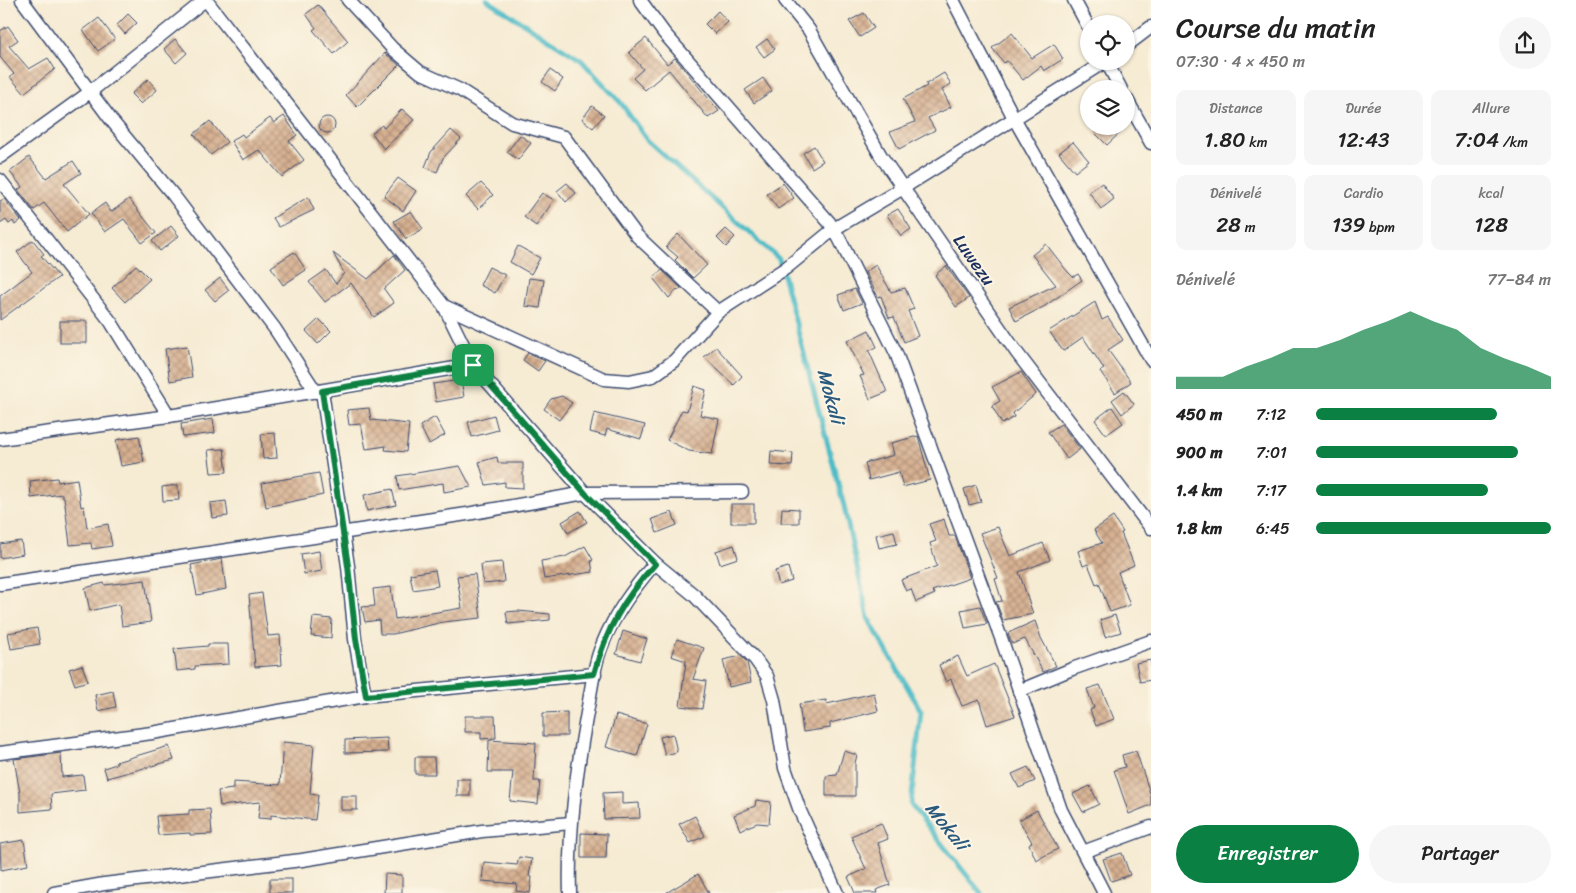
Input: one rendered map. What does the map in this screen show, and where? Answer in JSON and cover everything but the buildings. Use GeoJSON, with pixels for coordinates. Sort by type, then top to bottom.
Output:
{"type":"FeatureCollection","features":[{"type":"Feature","properties":{"kind":"street"},"geometry":{"type":"LineString","coordinates":[[22,0],[90,92],[209,242],[275,329],[319,392],[343,531],[356,639],[366,696]]}},
{"type":"Feature","properties":{"kind":"street"},"geometry":{"type":"LineString","coordinates":[[0,156],[90,92],[206,0],[444,306],[473,365],[585,493],[655,564],[694,596],[755,659],[767,676],[774,700],[785,768],[808,832],[837,893]]}},
{"type":"Feature","properties":{"kind":"street"},"geometry":{"type":"LineString","coordinates":[[348,0],[393,49],[420,72],[469,95],[512,123],[564,137],[637,236],[718,312]]}},
{"type":"Feature","properties":{"kind":"street"},"geometry":{"type":"LineString","coordinates":[[640,0],[664,33],[834,229],[896,353],[1061,810],[1104,893]]}},
{"type":"Feature","properties":{"kind":"street","name":"Luwezu"},"geometry":{"type":"LineString","coordinates":[[785,0],[809,30],[881,156],[1017,353],[1151,528]]}},
{"type":"Feature","properties":{"kind":"street"},"geometry":{"type":"LineString","coordinates":[[953,0],[1014,118],[1151,360]]}},
{"type":"Feature","properties":{"kind":"street"},"geometry":{"type":"LineString","coordinates":[[1074,0],[1082,15]]}},
{"type":"Feature","properties":{"kind":"street"},"geometry":{"type":"LineString","coordinates":[[1135,39],[1151,26]]}},
{"type":"Feature","properties":{"kind":"street"},"geometry":{"type":"LineString","coordinates":[[444,306],[604,379],[629,382],[653,376],[675,360],[718,312],[786,268],[834,229],[1091,70]]}},
{"type":"Feature","properties":{"kind":"street"},"geometry":{"type":"LineString","coordinates":[[1135,114],[1151,143]]}},
{"type":"Feature","properties":{"kind":"street"},"geometry":{"type":"LineString","coordinates":[[0,180],[111,322],[169,416]]}},
{"type":"Feature","properties":{"kind":"street"},"geometry":{"type":"LineString","coordinates":[[0,439],[169,416],[473,365]]}},
{"type":"Feature","properties":{"kind":"street"},"geometry":{"type":"LineString","coordinates":[[0,584],[343,531],[467,514],[585,493],[742,492]]}},
{"type":"Feature","properties":{"kind":"street"},"geometry":{"type":"LineString","coordinates":[[570,893],[571,823],[582,741],[594,674],[602,645],[614,618],[634,588],[655,564]]}},
{"type":"Feature","properties":{"kind":"street"},"geometry":{"type":"LineString","coordinates":[[1019,691],[1072,668],[1151,641]]}},
{"type":"Feature","properties":{"kind":"street"},"geometry":{"type":"LineString","coordinates":[[0,753],[152,733],[366,696],[594,674]]}},
{"type":"Feature","properties":{"kind":"street"},"geometry":{"type":"LineString","coordinates":[[54,893],[104,884],[302,860],[482,831],[571,823]]}},
{"type":"Feature","properties":{"kind":"street"},"geometry":{"type":"LineString","coordinates":[[1083,852],[1151,827]]}},
{"type":"Feature","properties":{"kind":"waterway","name":"Mokali"},"geometry":{"type":"LineString","coordinates":[[487,0],[581,60],[621,103],[647,140],[779,259],[844,506],[868,618],[921,711],[911,805],[981,893]]}},
{"type":"Feature","properties":{"kind":"route"},"geometry":{"type":"LineString","coordinates":[[473,365],[585,493],[655,564],[634,588],[614,618],[602,645],[594,674],[366,696],[356,639],[348,566],[322,391],[473,365]]}}]}
